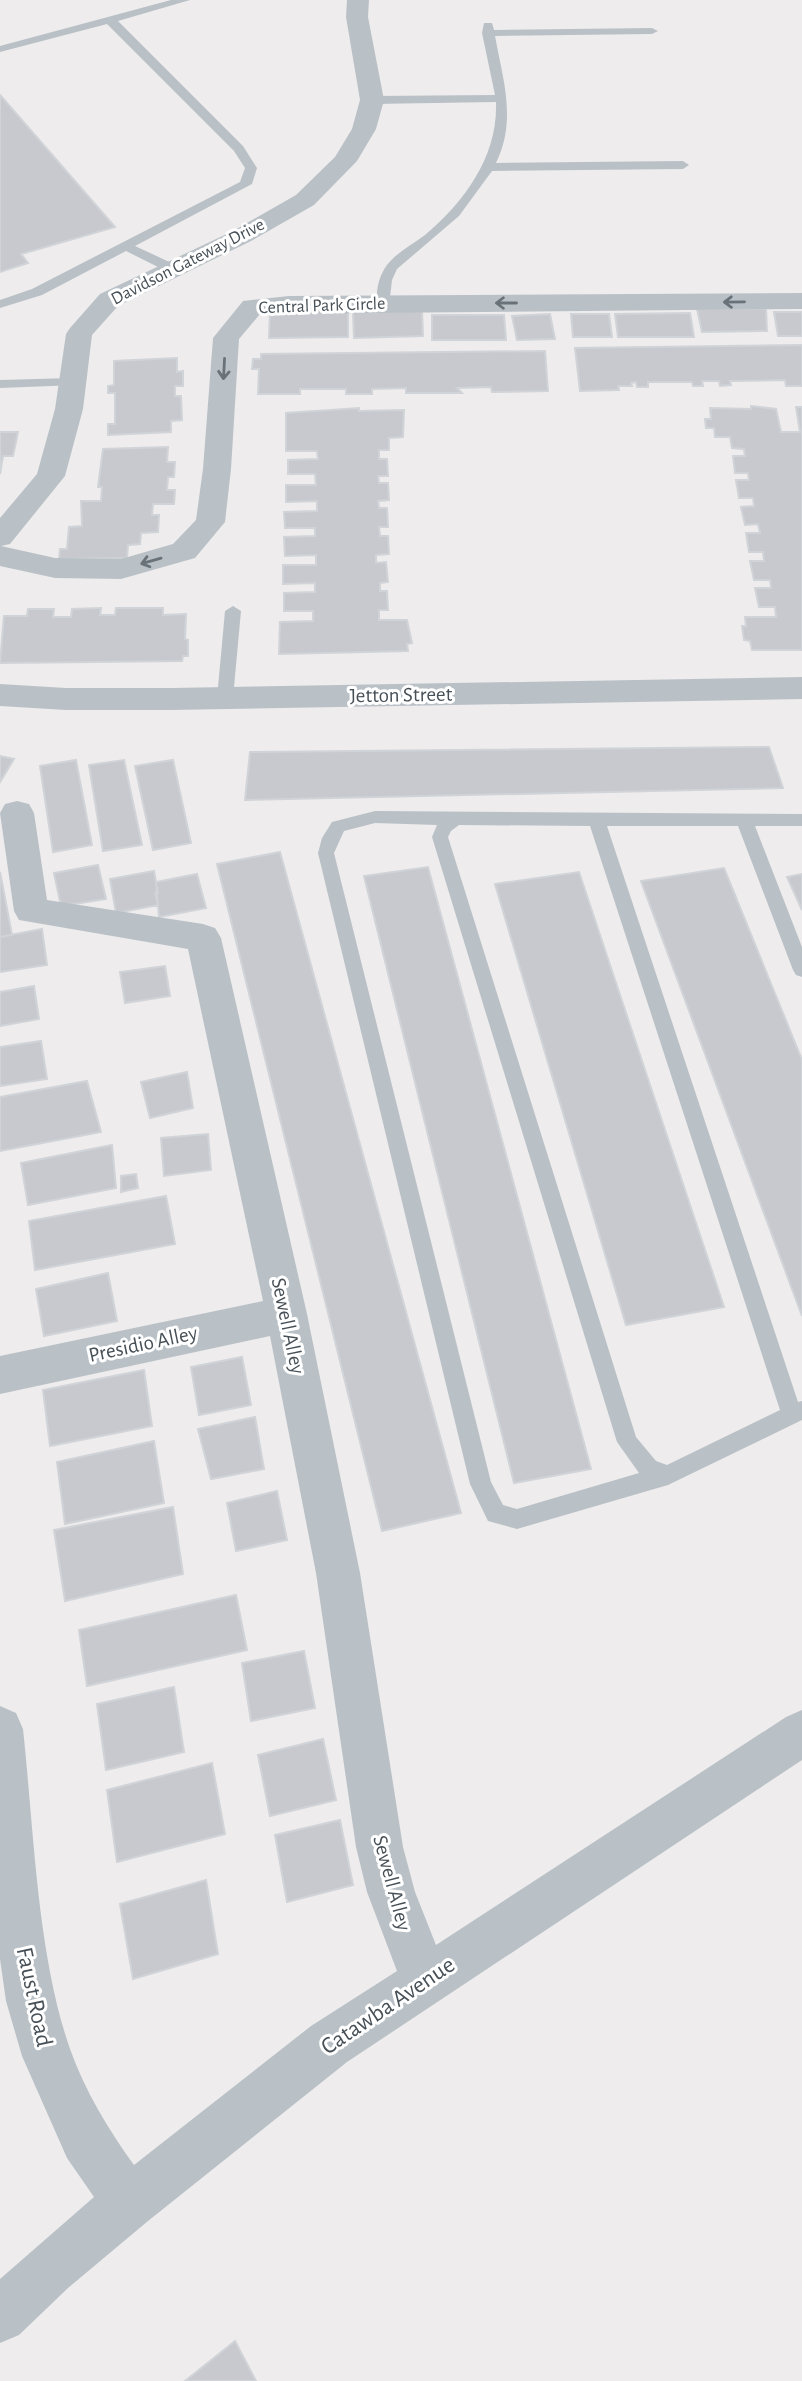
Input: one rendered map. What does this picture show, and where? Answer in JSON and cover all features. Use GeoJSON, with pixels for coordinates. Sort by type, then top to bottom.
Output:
{"type":"FeatureCollection","features":[{"type":"Feature","properties":{"kind":"street","name":"Davidson Gateway Drive"},"geometry":{"type":"LineString","coordinates":[[0,537],[51,476],[69,409],[79,334],[109,300],[242,236],[304,200],[345,161],[364,130],[372,100],[357,17],[358,0]]}},
{"type":"Feature","properties":{"kind":"street","name":"Central Park Circle"},"geometry":{"type":"LineString","coordinates":[[0,556],[55,568],[121,569],[184,551],[209,522],[217,469],[226,338],[252,307],[289,304],[802,301]]}},
{"type":"Feature","properties":{"kind":"street","name":"Jetton Street"},"geometry":{"type":"LineString","coordinates":[[0,695],[66,699],[225,698],[802,688]]}},
{"type":"Feature","properties":{"kind":"street","name":"Sewell Alley"},"geometry":{"type":"LineString","coordinates":[[17,813],[31,911],[203,937],[287,1314],[339,1577],[362,1750],[383,1860],[406,1936],[427,1980]]}},
{"type":"Feature","properties":{"kind":"street","name":"Presidio Alley"},"geometry":{"type":"LineString","coordinates":[[0,1375],[287,1314]]}},
{"type":"Feature","properties":{"kind":"street","name":"Faust Road"},"geometry":{"type":"LineString","coordinates":[[0,1729],[5,1828],[32,2001],[47,2056],[85,2140],[129,2202]]}},
{"type":"Feature","properties":{"kind":"street","name":"Catawba Avenue"},"geometry":{"type":"LineString","coordinates":[[0,2316],[49,2269],[129,2202],[329,2044],[802,1733]]}},
{"type":"Feature","properties":{"kind":"lane"},"geometry":{"type":"LineString","coordinates":[[0,49],[184,0]]}},
{"type":"Feature","properties":{"kind":"lane"},"geometry":{"type":"LineString","coordinates":[[0,304],[37,292],[246,184],[250,168],[239,149],[110,20]]}},
{"type":"Feature","properties":{"kind":"lane"},"geometry":{"type":"LineString","coordinates":[[384,303],[384,284],[391,268],[450,218],[466,201],[488,167],[501,127],[502,98],[488,29],[652,31]]}},
{"type":"Feature","properties":{"kind":"lane"},"geometry":{"type":"LineString","coordinates":[[372,100],[502,98]]}},
{"type":"Feature","properties":{"kind":"lane"},"geometry":{"type":"LineString","coordinates":[[488,167],[683,165]]}},
{"type":"Feature","properties":{"kind":"lane"},"geometry":{"type":"LineString","coordinates":[[125,246],[173,269]]}},
{"type":"Feature","properties":{"kind":"lane"},"geometry":{"type":"LineString","coordinates":[[0,384],[72,382]]}},
{"type":"Feature","properties":{"kind":"lane"},"geometry":{"type":"LineString","coordinates":[[225,698],[233,611]]}},
{"type":"Feature","properties":{"kind":"lane"},"geometry":{"type":"LineString","coordinates":[[597,820],[797,1413],[668,1475],[517,1519],[496,1514],[481,1484],[326,853],[330,838],[338,826],[375,817],[802,820]]}},
{"type":"Feature","properties":{"kind":"lane"},"geometry":{"type":"LineString","coordinates":[[456,819],[444,827],[440,837],[627,1442],[649,1469],[668,1475]]}},
{"type":"Feature","properties":{"kind":"lane"},"geometry":{"type":"LineString","coordinates":[[744,820],[802,970]]}},
{"type":"Feature","properties":{"kind":"building"},"geometry":{"type":"Polygon","coordinates":[[[0,95],[115,227],[21,254],[28,263],[0,272],[0,95]]]}},
{"type":"Feature","properties":{"kind":"building"},"geometry":{"type":"Polygon","coordinates":[[[697,309],[766,309],[767,331],[702,332],[697,309]]]}},
{"type":"Feature","properties":{"kind":"building"},"geometry":{"type":"Polygon","coordinates":[[[422,311],[423,336],[354,338],[353,312],[422,311]]]}},
{"type":"Feature","properties":{"kind":"building"},"geometry":{"type":"Polygon","coordinates":[[[348,312],[348,337],[269,338],[270,313],[348,312]]]}},
{"type":"Feature","properties":{"kind":"building"},"geometry":{"type":"Polygon","coordinates":[[[774,312],[802,312],[802,336],[778,336],[774,312]]]}},
{"type":"Feature","properties":{"kind":"building"},"geometry":{"type":"Polygon","coordinates":[[[690,313],[694,337],[618,337],[615,314],[690,313]]]}},
{"type":"Feature","properties":{"kind":"building"},"geometry":{"type":"Polygon","coordinates":[[[550,314],[555,339],[517,340],[512,316],[550,314]]]}},
{"type":"Feature","properties":{"kind":"building"},"geometry":{"type":"Polygon","coordinates":[[[571,314],[609,314],[612,337],[573,337],[571,314]]]}},
{"type":"Feature","properties":{"kind":"building"},"geometry":{"type":"Polygon","coordinates":[[[432,315],[504,315],[506,340],[432,340],[432,315]]]}},
{"type":"Feature","properties":{"kind":"building"},"geometry":{"type":"Polygon","coordinates":[[[802,345],[802,386],[786,386],[785,380],[730,381],[731,385],[720,386],[719,381],[702,381],[703,386],[693,386],[692,382],[648,382],[648,387],[637,387],[636,382],[631,383],[632,386],[618,386],[619,390],[580,391],[575,348],[802,345]]]}},
{"type":"Feature","properties":{"kind":"building"},"geometry":{"type":"Polygon","coordinates":[[[545,351],[548,391],[492,392],[491,387],[457,388],[462,393],[406,393],[406,388],[372,389],[372,394],[346,394],[346,389],[300,389],[300,394],[258,394],[259,369],[252,369],[253,359],[261,359],[261,354],[545,351]]]}},
{"type":"Feature","properties":{"kind":"building"},"geometry":{"type":"Polygon","coordinates":[[[177,358],[177,372],[183,371],[183,386],[175,386],[175,396],[181,396],[182,420],[171,421],[171,432],[108,435],[108,424],[115,424],[115,393],[108,393],[108,386],[114,385],[114,361],[177,358]]]}},
{"type":"Feature","properties":{"kind":"building"},"geometry":{"type":"Polygon","coordinates":[[[751,406],[776,409],[781,432],[800,432],[796,407],[802,407],[802,650],[752,650],[750,641],[744,640],[742,626],[746,626],[745,617],[776,617],[775,607],[759,607],[755,588],[771,588],[770,580],[754,580],[750,561],[764,561],[763,552],[749,552],[746,533],[760,533],[758,524],[745,525],[741,507],[754,506],[753,498],[739,498],[736,480],[749,480],[748,473],[735,473],[733,456],[745,456],[744,449],[732,448],[730,437],[715,437],[714,428],[706,428],[705,419],[711,419],[710,408],[751,409],[751,406]]]}},
{"type":"Feature","properties":{"kind":"building"},"geometry":{"type":"Polygon","coordinates":[[[359,408],[359,411],[404,410],[403,437],[389,438],[389,450],[379,450],[379,459],[387,459],[388,476],[378,476],[379,483],[388,483],[389,500],[378,501],[379,508],[387,508],[388,527],[379,527],[380,536],[388,536],[389,554],[376,555],[376,563],[386,562],[388,582],[380,583],[380,591],[387,591],[388,610],[379,610],[379,620],[407,620],[412,643],[407,644],[408,651],[279,654],[280,622],[313,621],[313,611],[284,611],[284,593],[315,592],[315,583],[283,584],[283,565],[316,565],[316,555],[285,556],[284,537],[315,536],[315,528],[285,528],[284,512],[317,511],[317,501],[286,502],[286,485],[316,485],[315,474],[288,474],[288,460],[318,459],[317,451],[286,451],[286,413],[359,408]]]}},
{"type":"Feature","properties":{"kind":"building"},"geometry":{"type":"Polygon","coordinates":[[[0,432],[18,432],[13,456],[3,456],[0,474],[0,432]]]}},
{"type":"Feature","properties":{"kind":"building"},"geometry":{"type":"Polygon","coordinates":[[[168,447],[167,462],[175,462],[174,477],[168,477],[167,490],[175,490],[174,504],[153,504],[152,515],[159,515],[158,532],[141,533],[140,544],[128,545],[127,558],[59,559],[60,549],[67,549],[69,527],[82,526],[81,501],[101,501],[102,487],[98,487],[103,449],[168,447]]]}},
{"type":"Feature","properties":{"kind":"building"},"geometry":{"type":"Polygon","coordinates":[[[101,608],[100,615],[115,615],[116,608],[163,608],[163,615],[186,614],[185,639],[188,640],[188,656],[183,656],[182,661],[0,663],[4,616],[27,616],[28,609],[54,609],[53,617],[71,617],[72,609],[101,608]]]}},
{"type":"Feature","properties":{"kind":"building"},"geometry":{"type":"Polygon","coordinates":[[[769,747],[783,788],[245,800],[250,752],[769,747]]]}},
{"type":"Feature","properties":{"kind":"building"},"geometry":{"type":"Polygon","coordinates":[[[0,756],[14,759],[0,782],[0,756]]]}},
{"type":"Feature","properties":{"kind":"building"},"geometry":{"type":"Polygon","coordinates":[[[76,760],[92,845],[53,852],[40,766],[76,760]]]}},
{"type":"Feature","properties":{"kind":"building"},"geometry":{"type":"Polygon","coordinates":[[[124,760],[142,845],[103,851],[89,765],[124,760]]]}},
{"type":"Feature","properties":{"kind":"building"},"geometry":{"type":"Polygon","coordinates":[[[173,760],[191,843],[153,850],[135,766],[173,760]]]}},
{"type":"Feature","properties":{"kind":"building"},"geometry":{"type":"Polygon","coordinates":[[[280,852],[461,1513],[382,1531],[217,864],[280,852]]]}},
{"type":"Feature","properties":{"kind":"building"},"geometry":{"type":"Polygon","coordinates":[[[98,865],[106,899],[61,906],[54,873],[98,865]]]}},
{"type":"Feature","properties":{"kind":"building"},"geometry":{"type":"Polygon","coordinates":[[[428,867],[591,1469],[514,1483],[364,876],[428,867]]]}},
{"type":"Feature","properties":{"kind":"building"},"geometry":{"type":"Polygon","coordinates":[[[724,868],[802,1060],[802,1316],[641,881],[724,868]]]}},
{"type":"Feature","properties":{"kind":"building"},"geometry":{"type":"Polygon","coordinates":[[[154,871],[158,905],[116,913],[110,879],[154,871]]]}},
{"type":"Feature","properties":{"kind":"building"},"geometry":{"type":"Polygon","coordinates":[[[0,872],[12,935],[0,937],[0,872]]]}},
{"type":"Feature","properties":{"kind":"building"},"geometry":{"type":"Polygon","coordinates":[[[579,872],[724,1307],[626,1325],[495,884],[579,872]]]}},
{"type":"Feature","properties":{"kind":"building"},"geometry":{"type":"Polygon","coordinates":[[[197,874],[206,908],[159,917],[156,882],[197,874]]]}},
{"type":"Feature","properties":{"kind":"building"},"geometry":{"type":"Polygon","coordinates":[[[802,874],[802,910],[787,877],[802,874]]]}},
{"type":"Feature","properties":{"kind":"building"},"geometry":{"type":"Polygon","coordinates":[[[42,929],[47,965],[0,972],[0,937],[42,929]]]}},
{"type":"Feature","properties":{"kind":"building"},"geometry":{"type":"Polygon","coordinates":[[[165,966],[170,996],[125,1003],[120,972],[165,966]]]}},
{"type":"Feature","properties":{"kind":"building"},"geometry":{"type":"Polygon","coordinates":[[[34,986],[39,1019],[0,1026],[0,992],[34,986]]]}},
{"type":"Feature","properties":{"kind":"building"},"geometry":{"type":"Polygon","coordinates":[[[41,1041],[47,1079],[0,1086],[0,1047],[41,1041]]]}},
{"type":"Feature","properties":{"kind":"building"},"geometry":{"type":"Polygon","coordinates":[[[187,1072],[193,1108],[150,1118],[141,1082],[187,1072]]]}},
{"type":"Feature","properties":{"kind":"building"},"geometry":{"type":"Polygon","coordinates":[[[87,1081],[101,1132],[0,1151],[0,1097],[87,1081]]]}},
{"type":"Feature","properties":{"kind":"building"},"geometry":{"type":"Polygon","coordinates":[[[208,1134],[211,1170],[164,1176],[161,1138],[208,1134]]]}},
{"type":"Feature","properties":{"kind":"building"},"geometry":{"type":"Polygon","coordinates":[[[112,1145],[116,1188],[28,1205],[21,1163],[112,1145]]]}},
{"type":"Feature","properties":{"kind":"building"},"geometry":{"type":"Polygon","coordinates":[[[136,1174],[138,1188],[121,1192],[121,1176],[136,1174]]]}},
{"type":"Feature","properties":{"kind":"building"},"geometry":{"type":"Polygon","coordinates":[[[166,1196],[175,1244],[35,1270],[29,1221],[166,1196]]]}},
{"type":"Feature","properties":{"kind":"building"},"geometry":{"type":"Polygon","coordinates":[[[108,1273],[117,1321],[44,1336],[36,1289],[108,1273]]]}},
{"type":"Feature","properties":{"kind":"building"},"geometry":{"type":"Polygon","coordinates":[[[242,1357],[251,1405],[199,1415],[191,1367],[242,1357]]]}},
{"type":"Feature","properties":{"kind":"building"},"geometry":{"type":"Polygon","coordinates":[[[144,1370],[152,1426],[50,1446],[43,1390],[144,1370]]]}},
{"type":"Feature","properties":{"kind":"building"},"geometry":{"type":"Polygon","coordinates":[[[255,1417],[264,1469],[211,1479],[198,1429],[255,1417]]]}},
{"type":"Feature","properties":{"kind":"building"},"geometry":{"type":"Polygon","coordinates":[[[154,1441],[164,1503],[65,1524],[57,1462],[154,1441]]]}},
{"type":"Feature","properties":{"kind":"building"},"geometry":{"type":"Polygon","coordinates":[[[277,1491],[287,1540],[236,1551],[227,1503],[277,1491]]]}},
{"type":"Feature","properties":{"kind":"building"},"geometry":{"type":"Polygon","coordinates":[[[173,1507],[183,1574],[65,1601],[54,1530],[173,1507]]]}},
{"type":"Feature","properties":{"kind":"building"},"geometry":{"type":"Polygon","coordinates":[[[236,1595],[247,1650],[87,1686],[79,1630],[236,1595]]]}},
{"type":"Feature","properties":{"kind":"building"},"geometry":{"type":"Polygon","coordinates":[[[304,1651],[315,1708],[251,1721],[242,1663],[304,1651]]]}},
{"type":"Feature","properties":{"kind":"building"},"geometry":{"type":"Polygon","coordinates":[[[174,1687],[184,1752],[106,1770],[97,1704],[174,1687]]]}},
{"type":"Feature","properties":{"kind":"building"},"geometry":{"type":"Polygon","coordinates":[[[323,1739],[336,1800],[270,1816],[258,1755],[323,1739]]]}},
{"type":"Feature","properties":{"kind":"building"},"geometry":{"type":"Polygon","coordinates":[[[212,1763],[225,1834],[117,1862],[107,1790],[212,1763]]]}},
{"type":"Feature","properties":{"kind":"building"},"geometry":{"type":"Polygon","coordinates":[[[340,1820],[353,1885],[287,1902],[275,1835],[340,1820]]]}},
{"type":"Feature","properties":{"kind":"building"},"geometry":{"type":"Polygon","coordinates":[[[206,1880],[218,1954],[133,1979],[120,1904],[206,1880]]]}},
{"type":"Feature","properties":{"kind":"building"},"geometry":{"type":"Polygon","coordinates":[[[235,2341],[256,2381],[185,2381],[235,2341]]]}}]}
